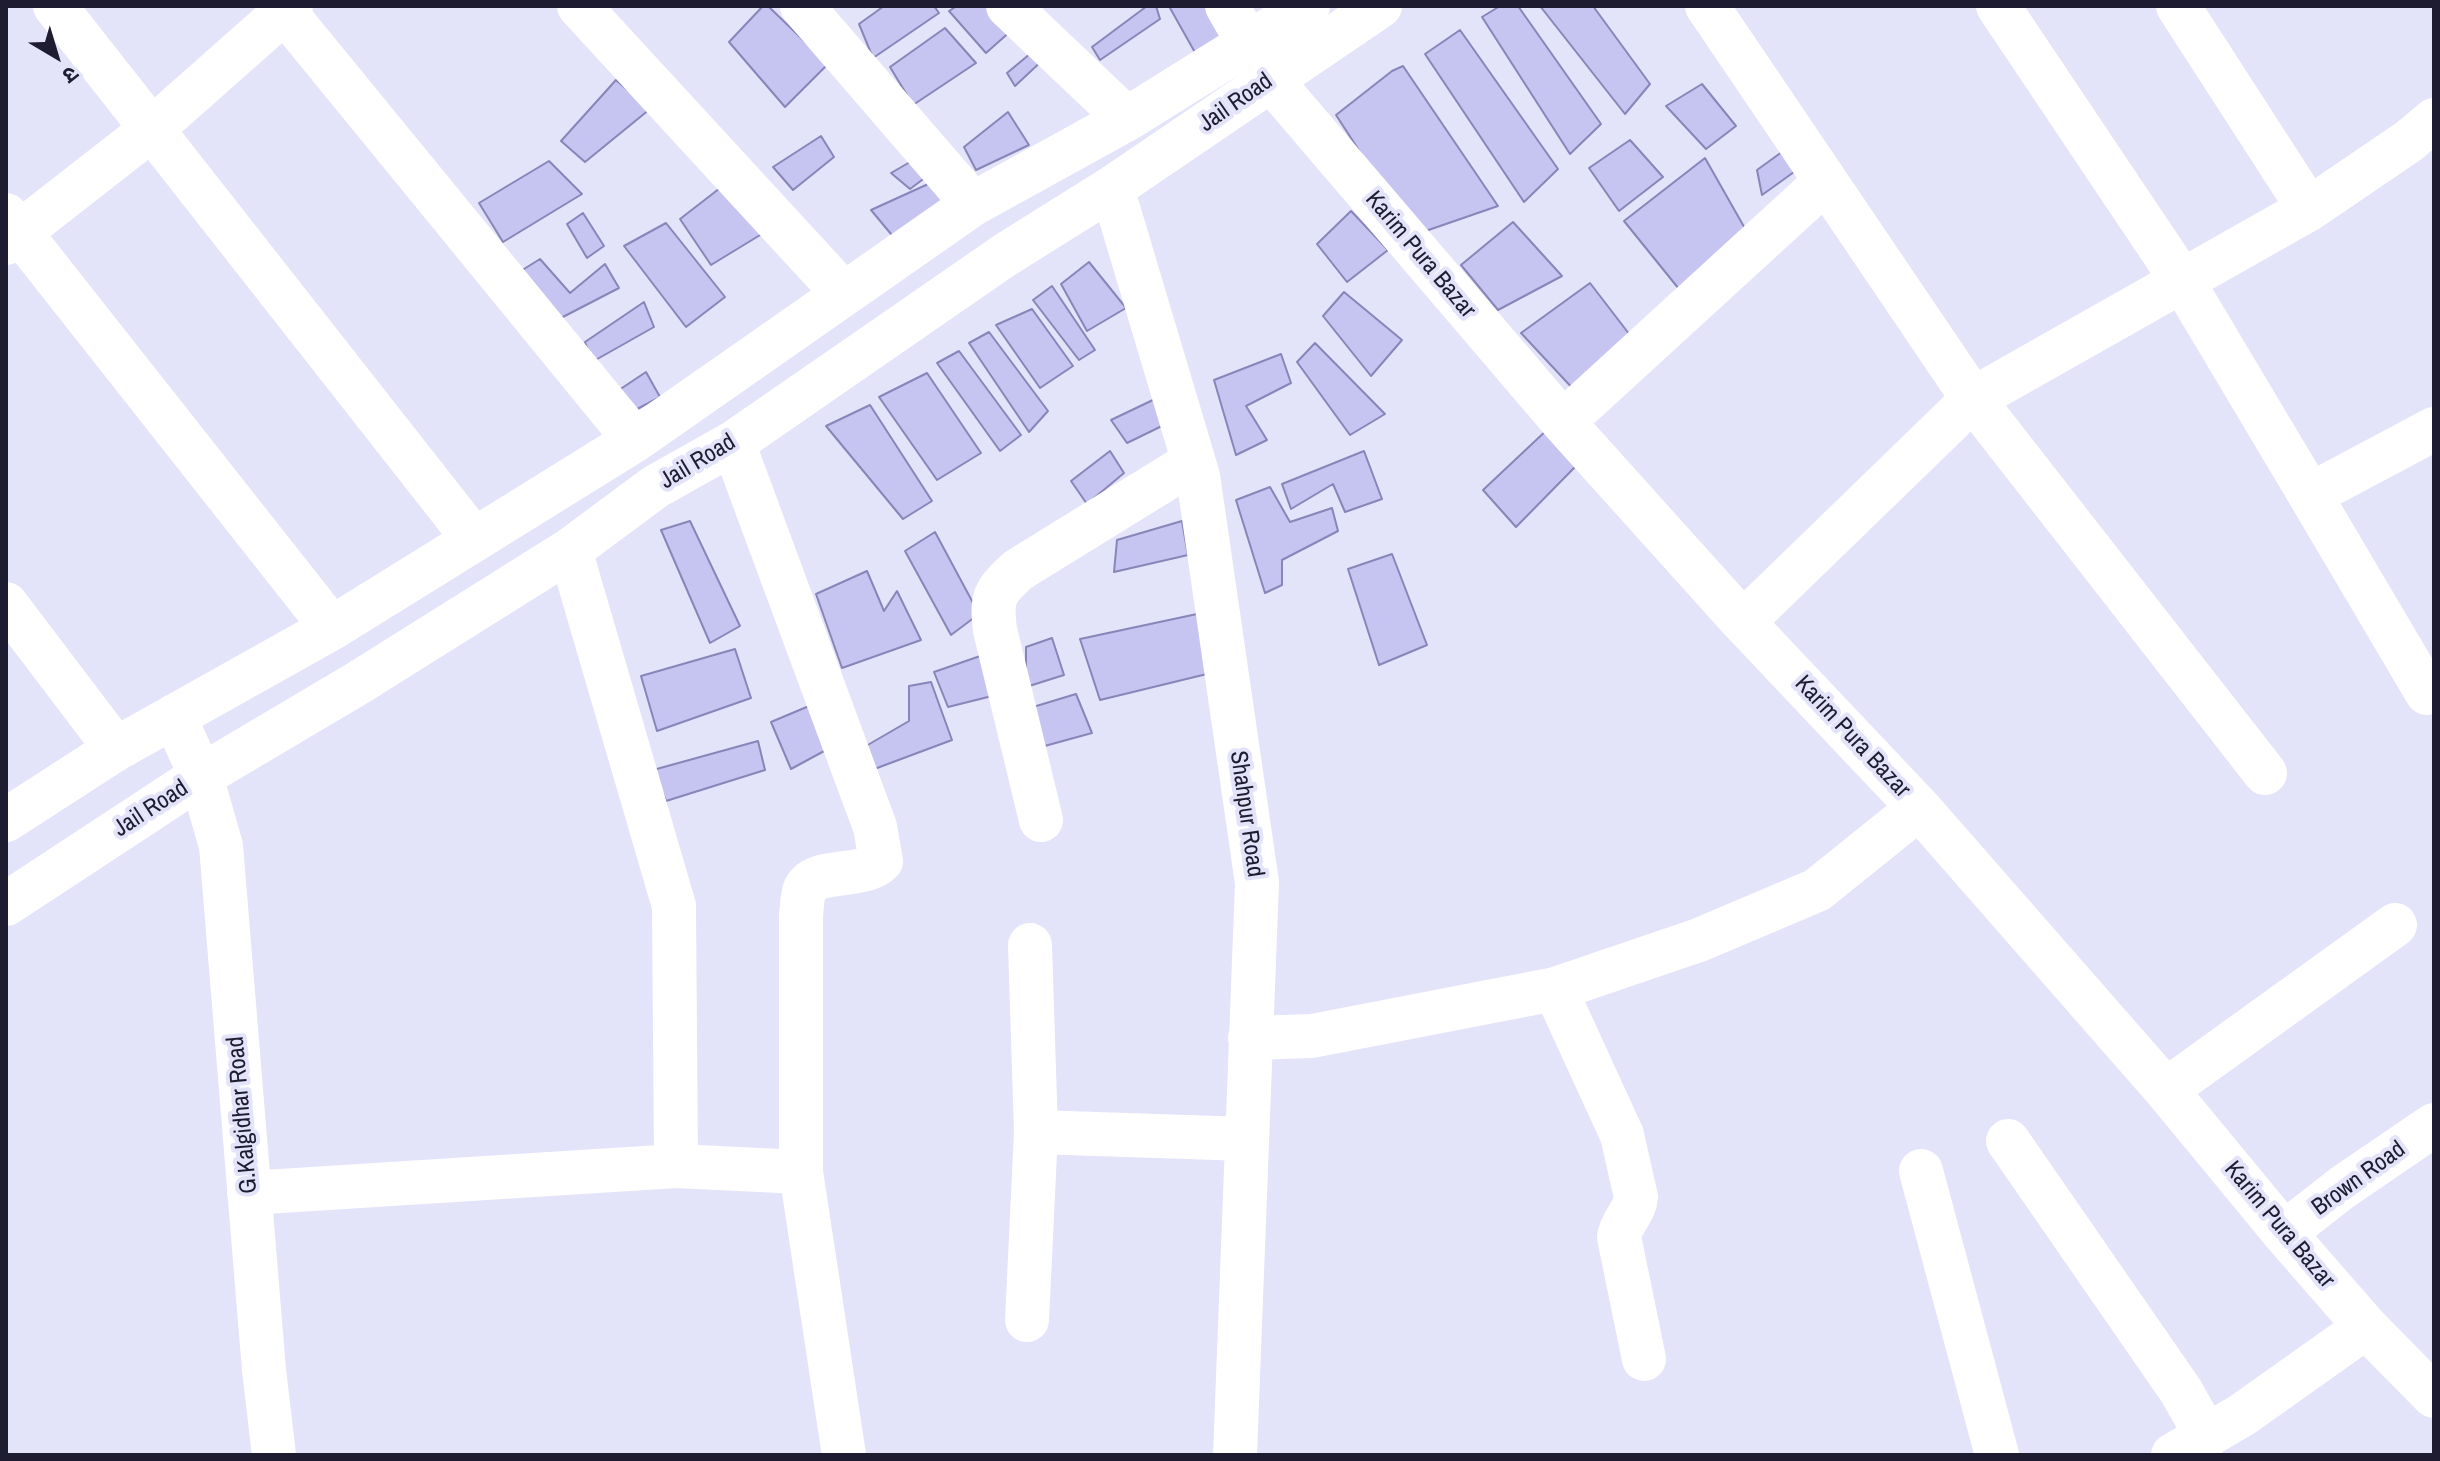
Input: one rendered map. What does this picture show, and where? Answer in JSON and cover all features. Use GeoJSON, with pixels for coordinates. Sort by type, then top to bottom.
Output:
{"type":"FeatureCollection","features":[{"type":"Feature","properties":{"kind":"street"},"geometry":{"type":"LineString","coordinates":[[55,6],[473,538]]}},
{"type":"Feature","properties":{"kind":"street"},"geometry":{"type":"LineString","coordinates":[[579,6],[844,294]]}},
{"type":"Feature","properties":{"kind":"street"},"geometry":{"type":"LineString","coordinates":[[802,6],[973,204]]}},
{"type":"Feature","properties":{"kind":"street"},"geometry":{"type":"LineString","coordinates":[[1008,6],[1127,119]]}},
{"type":"Feature","properties":{"kind":"street","name":"Karim Pura Bazar"},"geometry":{"type":"LineString","coordinates":[[1227,6],[1259,61],[1563,422],[1743,622],[1919,808],[2166,1090],[2366,1327],[2434,1396]]}},
{"type":"Feature","properties":{"kind":"street","name":"Jail Road"},"geometry":{"type":"LineString","coordinates":[[6,904],[201,776],[358,683],[570,550],[655,487],[733,443],[1005,255],[1112,188],[1259,61],[1308,6]]}},
{"type":"Feature","properties":{"kind":"street","name":"Jail Road"},"geometry":{"type":"LineString","coordinates":[[6,820],[116,749],[332,628],[635,440],[973,204],[1127,119],[1380,6]]}},
{"type":"Feature","properties":{"kind":"street"},"geometry":{"type":"LineString","coordinates":[[1707,6],[1973,399],[2265,773]]}},
{"type":"Feature","properties":{"kind":"street"},"geometry":{"type":"LineString","coordinates":[[1998,6],[2183,282],[2427,693]]}},
{"type":"Feature","properties":{"kind":"street"},"geometry":{"type":"LineString","coordinates":[[2178,6],[2309,209]]}},
{"type":"Feature","properties":{"kind":"street"},"geometry":{"type":"LineString","coordinates":[[332,628],[11,231],[152,129],[285,8],[635,440]]}},
{"type":"Feature","properties":{"kind":"street"},"geometry":{"type":"LineString","coordinates":[[1743,622],[1973,399],[2309,209],[2409,141],[2434,120]]}},
{"type":"Feature","properties":{"kind":"street"},"geometry":{"type":"LineString","coordinates":[[1563,422],[1824,183]]}},
{"type":"Feature","properties":{"kind":"street","name":"Shahpur Road"},"geometry":{"type":"LineString","coordinates":[[1112,188],[1198,476],[1257,883],[1235,1455]]}},
{"type":"Feature","properties":{"kind":"street"},"geometry":{"type":"LineString","coordinates":[[2310,495],[2434,429]]}},
{"type":"Feature","properties":{"kind":"street"},"geometry":{"type":"LineString","coordinates":[[733,443],[875,827],[881,855],[879,865],[868,870],[813,881],[805,888],[801,915],[801,1172],[844,1455]]}},
{"type":"Feature","properties":{"kind":"street"},"geometry":{"type":"LineString","coordinates":[[1041,820],[995,630],[992,605],[998,588],[1018,570],[1193,462]]}},
{"type":"Feature","properties":{"kind":"street"},"geometry":{"type":"LineString","coordinates":[[570,550],[674,906],[676,1166]]}},
{"type":"Feature","properties":{"kind":"street"},"geometry":{"type":"LineString","coordinates":[[6,604],[116,749]]}},
{"type":"Feature","properties":{"kind":"street","name":"G.Kalgidhar Road"},"geometry":{"type":"LineString","coordinates":[[174,716],[201,776],[221,846],[264,1370],[274,1455]]}},
{"type":"Feature","properties":{"kind":"street"},"geometry":{"type":"LineString","coordinates":[[1250,1038],[1312,1036],[1555,989],[1699,940],[1817,890],[1919,808]]}},
{"type":"Feature","properties":{"kind":"street"},"geometry":{"type":"LineString","coordinates":[[2166,1090],[2395,925]]}},
{"type":"Feature","properties":{"kind":"street"},"geometry":{"type":"LineString","coordinates":[[1027,1320],[1036,1132],[1030,945]]}},
{"type":"Feature","properties":{"kind":"street"},"geometry":{"type":"LineString","coordinates":[[1555,989],[1622,1135],[1636,1203],[1620,1228],[1619,1237],[1644,1359]]}},
{"type":"Feature","properties":{"kind":"street","name":"Brown Road"},"geometry":{"type":"LineString","coordinates":[[2284,1233],[2343,1187],[2434,1125]]}},
{"type":"Feature","properties":{"kind":"street"},"geometry":{"type":"LineString","coordinates":[[1036,1132],[1247,1139]]}},
{"type":"Feature","properties":{"kind":"street"},"geometry":{"type":"LineString","coordinates":[[2008,1141],[2181,1391],[2190,1446],[2242,1415],[2366,1327]]}},
{"type":"Feature","properties":{"kind":"street"},"geometry":{"type":"LineString","coordinates":[[249,1193],[676,1166],[801,1172]]}},
{"type":"Feature","properties":{"kind":"street"},"geometry":{"type":"LineString","coordinates":[[1921,1171],[1997,1455]]}},
{"type":"Feature","properties":{"kind":"building"},"geometry":{"type":"Polygon","coordinates":[[[763,6],[768,6],[828,64],[785,107],[729,42],[763,6]]]}},
{"type":"Feature","properties":{"kind":"building"},"geometry":{"type":"Polygon","coordinates":[[[884,6],[934,6],[939,13],[873,58],[859,24],[884,6]]]}},
{"type":"Feature","properties":{"kind":"building"},"geometry":{"type":"Polygon","coordinates":[[[957,6],[988,6],[1013,29],[986,53],[949,11],[957,6]]]}},
{"type":"Feature","properties":{"kind":"building"},"geometry":{"type":"Polygon","coordinates":[[[1147,6],[1156,6],[1160,19],[1100,60],[1092,47],[1147,6]]]}},
{"type":"Feature","properties":{"kind":"building"},"geometry":{"type":"Polygon","coordinates":[[[1214,6],[1224,35],[1197,56],[1170,8],[1214,6]]]}},
{"type":"Feature","properties":{"kind":"building"},"geometry":{"type":"Polygon","coordinates":[[[1500,6],[1518,6],[1601,124],[1570,154],[1482,17],[1500,6]]]}},
{"type":"Feature","properties":{"kind":"building"},"geometry":{"type":"Polygon","coordinates":[[[1540,6],[1593,6],[1650,84],[1625,114],[1540,6]]]}},
{"type":"Feature","properties":{"kind":"building"},"geometry":{"type":"Polygon","coordinates":[[[945,28],[976,63],[913,105],[890,67],[945,28]]]}},
{"type":"Feature","properties":{"kind":"building"},"geometry":{"type":"Polygon","coordinates":[[[1460,30],[1558,169],[1524,202],[1425,54],[1460,30]]]}},
{"type":"Feature","properties":{"kind":"building"},"geometry":{"type":"Polygon","coordinates":[[[1037,48],[1046,57],[1015,86],[1007,73],[1037,48]]]}},
{"type":"Feature","properties":{"kind":"building"},"geometry":{"type":"Polygon","coordinates":[[[1403,66],[1498,206],[1414,235],[1336,115],[1392,71],[1403,66]]]}},
{"type":"Feature","properties":{"kind":"building"},"geometry":{"type":"Polygon","coordinates":[[[616,80],[650,109],[585,162],[561,141],[616,80]]]}},
{"type":"Feature","properties":{"kind":"building"},"geometry":{"type":"Polygon","coordinates":[[[1702,84],[1736,126],[1706,149],[1666,106],[1702,84]]]}},
{"type":"Feature","properties":{"kind":"building"},"geometry":{"type":"Polygon","coordinates":[[[1008,112],[1029,145],[976,170],[964,147],[1008,112]]]}},
{"type":"Feature","properties":{"kind":"building"},"geometry":{"type":"Polygon","coordinates":[[[821,136],[834,157],[793,190],[773,167],[821,136]]]}},
{"type":"Feature","properties":{"kind":"building"},"geometry":{"type":"Polygon","coordinates":[[[1630,140],[1663,177],[1619,211],[1589,168],[1630,140]]]}},
{"type":"Feature","properties":{"kind":"building"},"geometry":{"type":"Polygon","coordinates":[[[1786,149],[1801,167],[1762,195],[1757,170],[1786,149]]]}},
{"type":"Feature","properties":{"kind":"building"},"geometry":{"type":"Polygon","coordinates":[[[917,158],[934,171],[910,189],[891,173],[917,158]]]}},
{"type":"Feature","properties":{"kind":"building"},"geometry":{"type":"Polygon","coordinates":[[[1705,158],[1747,232],[1679,289],[1624,221],[1705,158]]]}},
{"type":"Feature","properties":{"kind":"building"},"geometry":{"type":"Polygon","coordinates":[[[549,161],[582,194],[503,242],[479,203],[549,161]]]}},
{"type":"Feature","properties":{"kind":"building"},"geometry":{"type":"Polygon","coordinates":[[[937,180],[960,202],[896,240],[871,210],[937,180]]]}},
{"type":"Feature","properties":{"kind":"building"},"geometry":{"type":"Polygon","coordinates":[[[724,185],[770,229],[711,265],[680,219],[724,185]]]}},
{"type":"Feature","properties":{"kind":"building"},"geometry":{"type":"Polygon","coordinates":[[[1351,211],[1388,250],[1347,282],[1317,244],[1351,211]]]}},
{"type":"Feature","properties":{"kind":"building"},"geometry":{"type":"Polygon","coordinates":[[[583,213],[604,246],[587,258],[567,224],[583,213]]]}},
{"type":"Feature","properties":{"kind":"building"},"geometry":{"type":"Polygon","coordinates":[[[1513,222],[1562,276],[1498,310],[1461,265],[1513,222]]]}},
{"type":"Feature","properties":{"kind":"building"},"geometry":{"type":"Polygon","coordinates":[[[666,223],[725,297],[686,327],[624,246],[666,223]]]}},
{"type":"Feature","properties":{"kind":"building"},"geometry":{"type":"Polygon","coordinates":[[[540,259],[570,293],[605,264],[619,288],[557,320],[516,274],[540,259]]]}},
{"type":"Feature","properties":{"kind":"building"},"geometry":{"type":"Polygon","coordinates":[[[1089,262],[1126,308],[1087,331],[1061,284],[1089,262]]]}},
{"type":"Feature","properties":{"kind":"building"},"geometry":{"type":"Polygon","coordinates":[[[1590,283],[1633,339],[1576,392],[1521,333],[1590,283]]]}},
{"type":"Feature","properties":{"kind":"building"},"geometry":{"type":"Polygon","coordinates":[[[1052,286],[1095,350],[1079,360],[1033,300],[1052,286]]]}},
{"type":"Feature","properties":{"kind":"building"},"geometry":{"type":"Polygon","coordinates":[[[1344,292],[1402,340],[1371,376],[1323,316],[1344,292]]]}},
{"type":"Feature","properties":{"kind":"building"},"geometry":{"type":"Polygon","coordinates":[[[644,302],[654,327],[592,362],[585,342],[644,302]]]}},
{"type":"Feature","properties":{"kind":"building"},"geometry":{"type":"Polygon","coordinates":[[[1032,309],[1073,366],[1040,388],[996,325],[1032,309]]]}},
{"type":"Feature","properties":{"kind":"building"},"geometry":{"type":"Polygon","coordinates":[[[989,332],[1048,411],[1029,432],[969,343],[989,332]]]}},
{"type":"Feature","properties":{"kind":"building"},"geometry":{"type":"Polygon","coordinates":[[[1315,343],[1385,414],[1350,435],[1297,362],[1315,343]]]}},
{"type":"Feature","properties":{"kind":"building"},"geometry":{"type":"Polygon","coordinates":[[[959,351],[1021,435],[1000,451],[937,363],[959,351]]]}},
{"type":"Feature","properties":{"kind":"building"},"geometry":{"type":"Polygon","coordinates":[[[1281,354],[1291,383],[1246,406],[1267,440],[1236,455],[1214,380],[1281,354]]]}},
{"type":"Feature","properties":{"kind":"building"},"geometry":{"type":"Polygon","coordinates":[[[646,372],[660,397],[622,417],[610,396],[646,372]]]}},
{"type":"Feature","properties":{"kind":"building"},"geometry":{"type":"Polygon","coordinates":[[[927,373],[981,453],[937,480],[879,397],[927,373]]]}},
{"type":"Feature","properties":{"kind":"building"},"geometry":{"type":"Polygon","coordinates":[[[1155,399],[1164,425],[1127,443],[1111,420],[1155,399]]]}},
{"type":"Feature","properties":{"kind":"building"},"geometry":{"type":"Polygon","coordinates":[[[870,405],[932,501],[903,519],[826,426],[870,405]]]}},
{"type":"Feature","properties":{"kind":"building"},"geometry":{"type":"Polygon","coordinates":[[[1550,427],[1575,467],[1516,527],[1483,490],[1550,427]]]}},
{"type":"Feature","properties":{"kind":"building"},"geometry":{"type":"Polygon","coordinates":[[[1110,451],[1124,473],[1087,504],[1071,481],[1110,451]]]}},
{"type":"Feature","properties":{"kind":"building"},"geometry":{"type":"Polygon","coordinates":[[[1364,451],[1382,499],[1345,512],[1333,484],[1291,509],[1282,484],[1364,451]]]}},
{"type":"Feature","properties":{"kind":"building"},"geometry":{"type":"Polygon","coordinates":[[[1270,487],[1290,522],[1332,508],[1338,531],[1282,560],[1282,585],[1265,593],[1236,500],[1270,487]]]}},
{"type":"Feature","properties":{"kind":"building"},"geometry":{"type":"Polygon","coordinates":[[[690,521],[740,626],[710,643],[661,530],[690,521]]]}},
{"type":"Feature","properties":{"kind":"building"},"geometry":{"type":"Polygon","coordinates":[[[1182,521],[1188,555],[1114,572],[1117,540],[1182,521]]]}},
{"type":"Feature","properties":{"kind":"building"},"geometry":{"type":"Polygon","coordinates":[[[935,532],[979,614],[951,635],[905,551],[935,532]]]}},
{"type":"Feature","properties":{"kind":"building"},"geometry":{"type":"Polygon","coordinates":[[[1392,554],[1427,645],[1379,665],[1348,569],[1392,554]]]}},
{"type":"Feature","properties":{"kind":"building"},"geometry":{"type":"Polygon","coordinates":[[[867,571],[884,611],[897,591],[921,640],[842,668],[816,594],[867,571]]]}},
{"type":"Feature","properties":{"kind":"building"},"geometry":{"type":"Polygon","coordinates":[[[1197,614],[1207,674],[1100,700],[1080,639],[1197,614]]]}},
{"type":"Feature","properties":{"kind":"building"},"geometry":{"type":"Polygon","coordinates":[[[1052,638],[1064,675],[1026,687],[1026,647],[1052,638]]]}},
{"type":"Feature","properties":{"kind":"building"},"geometry":{"type":"Polygon","coordinates":[[[735,649],[751,698],[657,731],[641,676],[735,649]]]}},
{"type":"Feature","properties":{"kind":"building"},"geometry":{"type":"Polygon","coordinates":[[[986,654],[1000,694],[948,707],[934,672],[986,654]]]}},
{"type":"Feature","properties":{"kind":"building"},"geometry":{"type":"Polygon","coordinates":[[[931,682],[952,740],[869,771],[866,746],[909,721],[909,686],[931,682]]]}},
{"type":"Feature","properties":{"kind":"building"},"geometry":{"type":"Polygon","coordinates":[[[1076,694],[1092,733],[1041,747],[1033,707],[1076,694]]]}},
{"type":"Feature","properties":{"kind":"building"},"geometry":{"type":"Polygon","coordinates":[[[809,706],[826,750],[791,769],[771,722],[809,706]]]}},
{"type":"Feature","properties":{"kind":"building"},"geometry":{"type":"Polygon","coordinates":[[[758,741],[765,770],[666,801],[653,770],[758,741]]]}}]}
